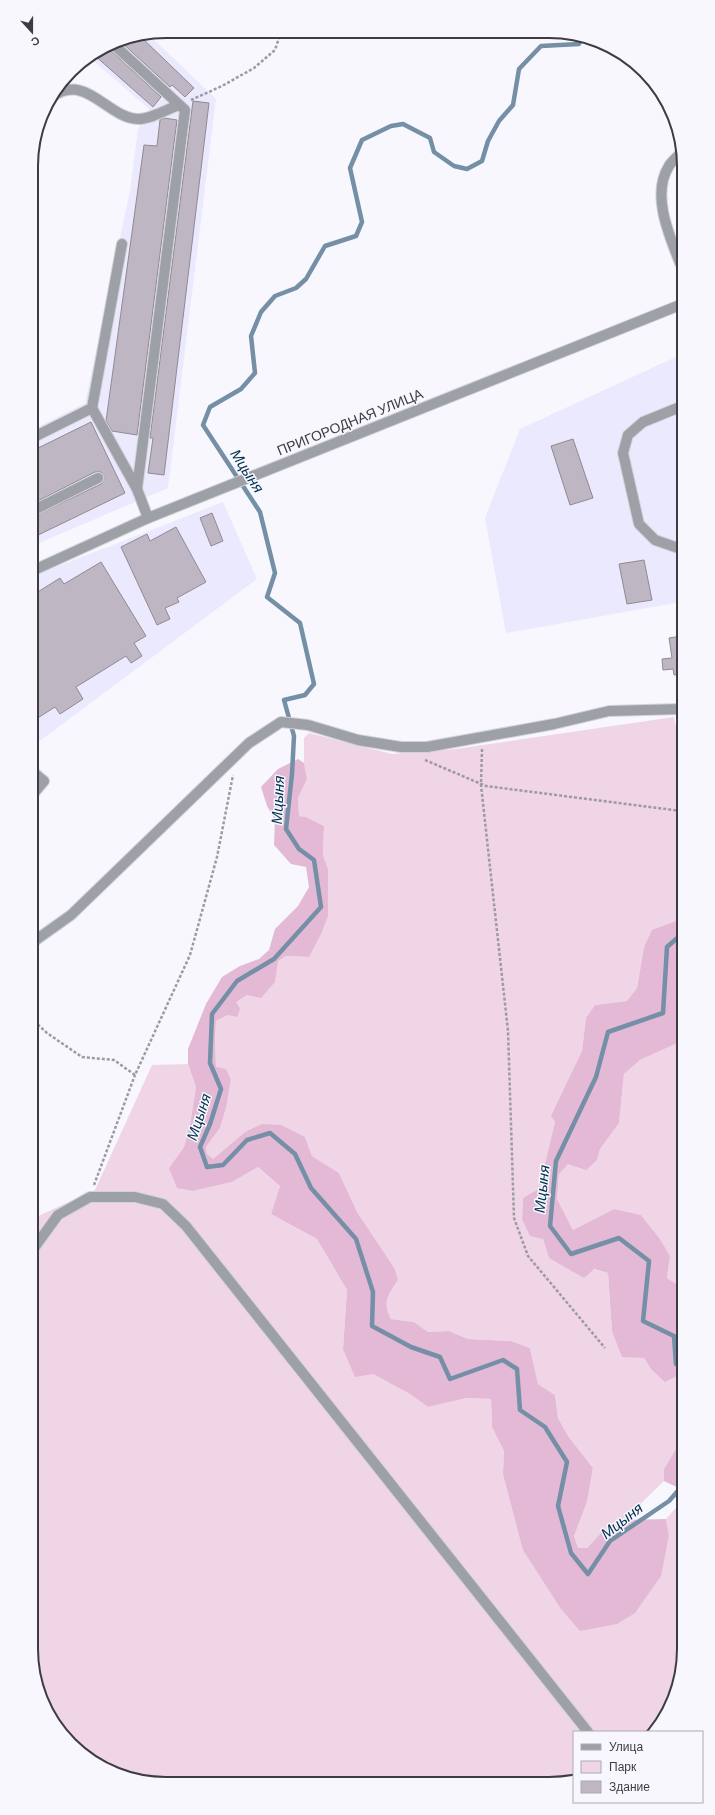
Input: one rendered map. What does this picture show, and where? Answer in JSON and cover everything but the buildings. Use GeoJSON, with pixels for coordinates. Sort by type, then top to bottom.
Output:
{"type":"FeatureCollection","features":[{"type":"Feature","properties":{"kind":"street"},"geometry":{"type":"LineString","coordinates":[[117,48],[185,110],[137,489]]}},
{"type":"Feature","properties":{"kind":"street"},"geometry":{"type":"LineString","coordinates":[[62,90],[73,88],[86,93],[128,116],[138,119],[149,117],[179,105]]}},
{"type":"Feature","properties":{"kind":"street"},"geometry":{"type":"LineString","coordinates":[[677,158],[669,166],[661,188],[664,217],[677,254]]}},
{"type":"Feature","properties":{"kind":"street"},"geometry":{"type":"LineString","coordinates":[[122,244],[92,408],[137,489],[148,518]]}},
{"type":"Feature","properties":{"kind":"street","name":"ПРИГОРОДНАЯ УЛИЦА"},"geometry":{"type":"LineString","coordinates":[[38,568],[148,518],[677,306]]}},
{"type":"Feature","properties":{"kind":"street"},"geometry":{"type":"LineString","coordinates":[[38,435],[92,408]]}},
{"type":"Feature","properties":{"kind":"street"},"geometry":{"type":"LineString","coordinates":[[677,408],[643,422],[628,435],[623,453],[639,524],[655,540],[677,548]]}},
{"type":"Feature","properties":{"kind":"street"},"geometry":{"type":"LineString","coordinates":[[38,507],[98,478]]}},
{"type":"Feature","properties":{"kind":"street"},"geometry":{"type":"LineString","coordinates":[[38,939],[71,915],[249,743],[281,722],[308,725],[358,740],[401,747],[427,747],[554,724],[609,711],[677,709]]}},
{"type":"Feature","properties":{"kind":"street"},"geometry":{"type":"LineString","coordinates":[[38,776],[44,781],[38,788]]}},
{"type":"Feature","properties":{"kind":"street"},"geometry":{"type":"LineString","coordinates":[[38,1242],[58,1215],[90,1197],[135,1197],[163,1204],[186,1226],[587,1731]]}},
{"type":"Feature","properties":{"kind":"path"},"geometry":{"type":"LineString","coordinates":[[179,105],[222,86],[254,68],[275,50],[279,38]]}},
{"type":"Feature","properties":{"kind":"path"},"geometry":{"type":"LineString","coordinates":[[482,737],[481,786],[508,1031],[514,1218],[528,1256],[605,1348]]}},
{"type":"Feature","properties":{"kind":"path"},"geometry":{"type":"LineString","coordinates":[[90,1197],[135,1075],[190,955],[217,857],[238,754]]}},
{"type":"Feature","properties":{"kind":"path"},"geometry":{"type":"LineString","coordinates":[[420,757],[486,786],[677,810]]}},
{"type":"Feature","properties":{"kind":"path"},"geometry":{"type":"LineString","coordinates":[[38,1025],[47,1033],[82,1057],[114,1060],[135,1075]]}},
{"type":"Feature","properties":{"kind":"shaded area"},"geometry":{"type":"Polygon","coordinates":[[[153,39],[216,99],[168,488],[38,543],[38,427],[85,403],[130,191],[138,129],[149,109],[93,61],[109,51],[133,42],[153,39]]]}},
{"type":"Feature","properties":{"kind":"shaded area"},"geometry":{"type":"Polygon","coordinates":[[[677,356],[677,603],[506,633],[485,518],[520,429],[677,356]]]}},
{"type":"Feature","properties":{"kind":"shaded area"},"geometry":{"type":"Polygon","coordinates":[[[223,502],[257,579],[38,742],[38,575],[223,502]]]}},
{"type":"Feature","properties":{"kind":"shaded area"},"geometry":{"type":"Polygon","coordinates":[[[298,759],[304,763],[307,779],[298,798],[299,816],[306,817],[324,826],[323,855],[328,869],[328,916],[321,934],[309,957],[286,956],[278,961],[275,982],[261,998],[247,995],[236,1002],[240,1009],[237,1017],[228,1015],[216,1021],[216,1067],[226,1069],[231,1080],[226,1108],[220,1128],[206,1147],[207,1154],[213,1159],[245,1132],[262,1124],[281,1125],[305,1137],[312,1156],[339,1173],[357,1212],[395,1269],[398,1280],[387,1299],[388,1313],[391,1319],[414,1322],[428,1332],[449,1331],[468,1339],[511,1341],[530,1348],[538,1384],[555,1395],[558,1418],[568,1436],[593,1468],[587,1502],[574,1536],[578,1548],[587,1548],[600,1534],[624,1520],[666,1519],[669,1535],[661,1576],[635,1613],[617,1624],[580,1631],[561,1609],[523,1550],[503,1474],[504,1451],[492,1427],[491,1399],[467,1398],[428,1407],[410,1394],[373,1374],[355,1377],[343,1349],[347,1290],[317,1239],[271,1214],[280,1186],[258,1167],[232,1182],[193,1191],[177,1188],[169,1168],[184,1147],[190,1125],[196,1087],[188,1064],[188,1049],[206,1004],[222,977],[240,966],[259,959],[269,950],[275,929],[298,906],[309,887],[306,867],[291,864],[274,845],[275,820],[267,806],[261,787],[278,769],[298,759]]]}},
{"type":"Feature","properties":{"kind":"shaded area"},"geometry":{"type":"Polygon","coordinates":[[[677,921],[677,1043],[640,1060],[624,1074],[619,1123],[600,1149],[597,1160],[586,1170],[568,1164],[559,1174],[557,1199],[573,1230],[614,1209],[641,1215],[660,1239],[670,1256],[667,1278],[677,1284],[677,1376],[665,1382],[651,1369],[644,1358],[622,1357],[612,1331],[608,1273],[594,1269],[584,1278],[549,1258],[543,1239],[530,1236],[522,1219],[523,1198],[542,1187],[542,1176],[555,1122],[551,1116],[582,1051],[586,1018],[595,1005],[627,1001],[637,988],[644,947],[652,930],[677,921]]]}},
{"type":"Feature","properties":{"kind":"shaded area"},"geometry":{"type":"Polygon","coordinates":[[[677,1447],[677,1487],[664,1481],[664,1469],[677,1447]]]}},
{"type":"Feature","properties":{"kind":"green space"},"geometry":{"type":"Polygon","coordinates":[[[674,717],[677,732],[677,921],[644,947],[637,988],[627,1001],[595,1005],[586,1018],[582,1051],[552,1116],[555,1122],[542,1176],[542,1188],[523,1198],[522,1219],[543,1239],[549,1258],[608,1273],[612,1331],[644,1358],[651,1369],[677,1375],[677,1447],[664,1469],[664,1481],[624,1520],[600,1534],[587,1548],[578,1549],[574,1536],[587,1502],[593,1468],[568,1436],[558,1418],[555,1395],[538,1384],[530,1348],[511,1341],[468,1339],[449,1331],[428,1332],[414,1322],[391,1319],[387,1308],[387,1299],[398,1280],[395,1269],[357,1212],[339,1173],[312,1156],[305,1137],[245,1132],[213,1159],[207,1154],[206,1147],[220,1128],[226,1108],[231,1080],[216,1068],[216,1021],[228,1015],[235,1002],[275,982],[277,961],[286,956],[309,957],[328,869],[323,855],[324,826],[306,817],[299,816],[298,798],[307,779],[304,763],[304,738],[309,733],[392,754],[456,749],[674,717]]]}},
{"type":"Feature","properties":{"kind":"green space"},"geometry":{"type":"Polygon","coordinates":[[[677,1043],[677,1284],[667,1278],[670,1256],[660,1239],[641,1215],[614,1209],[573,1230],[557,1199],[559,1173],[568,1164],[597,1160],[600,1149],[619,1123],[624,1074],[640,1060],[677,1043]]]}},
{"type":"Feature","properties":{"kind":"green space"},"geometry":{"type":"Polygon","coordinates":[[[188,1064],[196,1087],[190,1125],[184,1147],[169,1168],[193,1191],[232,1182],[258,1167],[280,1186],[271,1214],[317,1239],[347,1290],[343,1349],[373,1374],[410,1394],[428,1407],[467,1398],[491,1399],[492,1427],[504,1451],[503,1474],[561,1608],[669,1535],[666,1519],[677,1507],[677,1658],[675,1674],[660,1713],[647,1731],[573,1731],[573,1775],[566,1776],[157,1777],[141,1775],[109,1764],[88,1751],[75,1740],[64,1727],[55,1713],[42,1682],[38,1649],[38,1216],[95,1190],[152,1065],[188,1064]]]}},
{"type":"Feature","properties":{"kind":"waterway","name":"Мцыня"},"geometry":{"type":"LineString","coordinates":[[580,42],[579,44],[541,46],[519,69],[513,105],[499,121],[488,141],[482,161],[467,169],[454,166],[434,152],[430,138],[403,124],[391,126],[362,140],[350,168],[362,222],[356,236],[325,246],[306,279],[296,288],[275,296],[261,312],[251,336],[255,373],[241,389],[210,407],[203,425],[260,512],[275,573],[267,597],[300,623],[314,684],[305,695],[284,700],[294,736],[292,774],[286,829],[299,849],[314,860],[321,907],[274,959],[237,981],[212,1014],[210,1063],[221,1089],[210,1124],[200,1147],[207,1167],[223,1165],[247,1140],[270,1133],[295,1154],[311,1188],[356,1239],[373,1292],[372,1326],[411,1347],[440,1357],[450,1379],[503,1360],[517,1369],[520,1410],[545,1427],[567,1462],[558,1506],[571,1553],[588,1574],[610,1541],[669,1501],[677,1492]]}},
{"type":"Feature","properties":{"kind":"waterway","name":"Мцыня"},"geometry":{"type":"LineString","coordinates":[[677,938],[667,947],[663,1013],[608,1032],[596,1077],[556,1161],[550,1226],[571,1254],[619,1238],[649,1261],[643,1321],[674,1336],[677,1364]]}}]}
